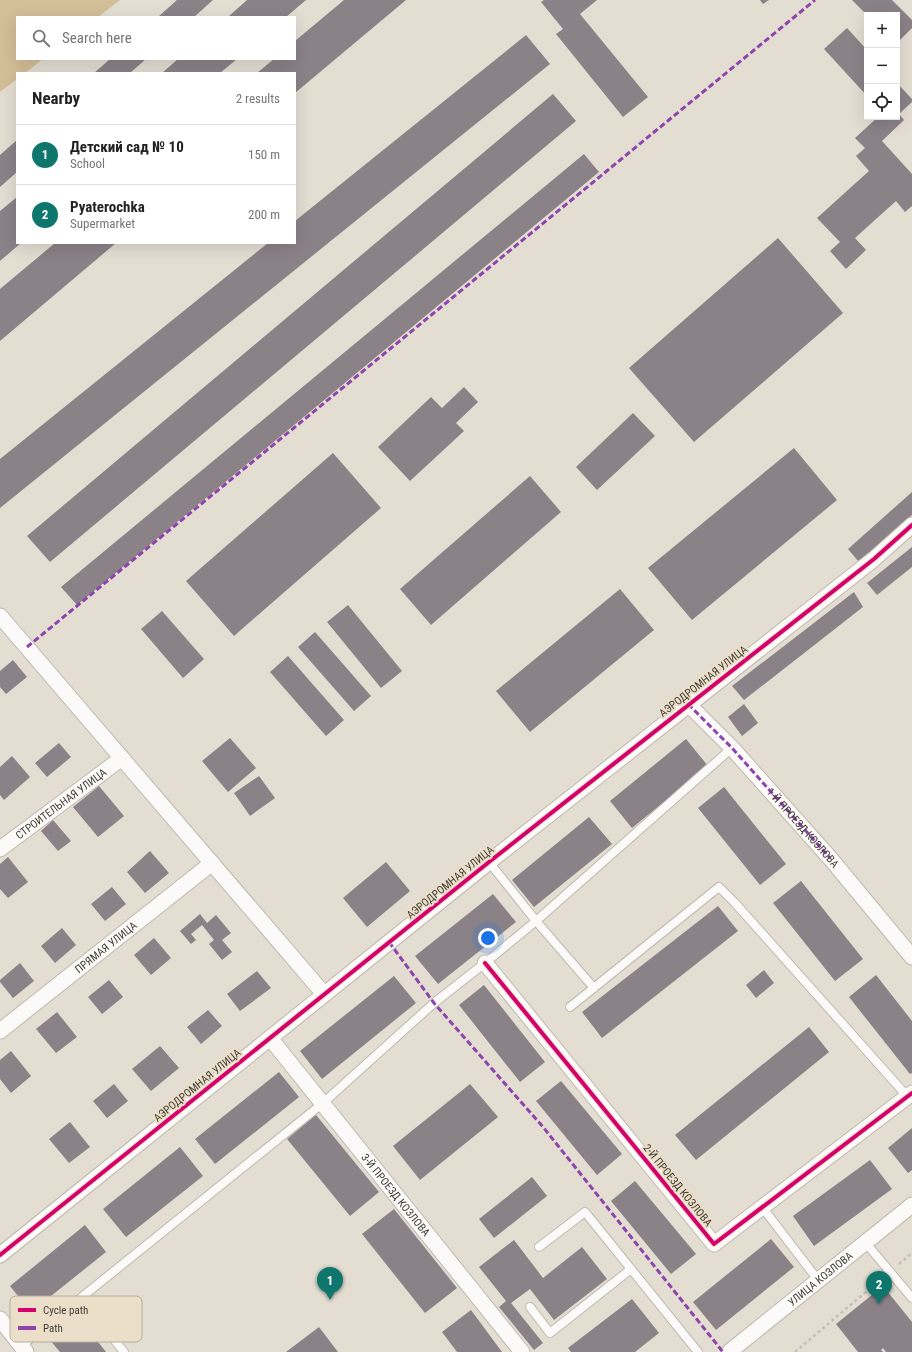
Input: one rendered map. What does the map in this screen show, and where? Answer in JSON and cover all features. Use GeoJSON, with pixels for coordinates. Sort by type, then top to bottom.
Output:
{"type":"FeatureCollection","features":[{"type":"Feature","properties":{"kind":"street","name":"АЭРОДРОМНАЯ УЛИЦА"},"geometry":{"type":"LineString","coordinates":[[0,1255],[488,862],[874,559],[912,525]]}},
{"type":"Feature","properties":{"kind":"street"},"geometry":{"type":"LineString","coordinates":[[0,616],[324,994]]}},
{"type":"Feature","properties":{"kind":"street","name":"1-Й ПРОЕЗД КОЗЛОВА"},"geometry":{"type":"LineString","coordinates":[[688,704],[732,748],[830,858],[912,957]]}},
{"type":"Feature","properties":{"kind":"street","name":"СТРОИТЕЛЬНАЯ УЛИЦА"},"geometry":{"type":"LineString","coordinates":[[0,849],[122,758]]}},
{"type":"Feature","properties":{"kind":"street","name":"ПРЯМАЯ УЛИЦА"},"geometry":{"type":"LineString","coordinates":[[0,1031],[212,863]]}},
{"type":"Feature","properties":{"kind":"street","name":"2-Й ПРОЕЗД КОЗЛОВА"},"geometry":{"type":"LineString","coordinates":[[485,963],[714,1244],[910,1094]]}},
{"type":"Feature","properties":{"kind":"street","name":"3-Й ПРОЕЗД КОЗЛОВА"},"geometry":{"type":"LineString","coordinates":[[270,1038],[522,1352]]}},
{"type":"Feature","properties":{"kind":"street","name":"УЛИЦА КОЗЛОВА"},"geometry":{"type":"LineString","coordinates":[[729,1352],[912,1204]]}},
{"type":"Feature","properties":{"kind":"street"},"geometry":{"type":"LineString","coordinates":[[0,1319],[10,1332]]}},
{"type":"Feature","properties":{"kind":"lane"},"geometry":{"type":"LineString","coordinates":[[83,1296],[323,1103],[434,1003],[536,921],[732,748]]}},
{"type":"Feature","properties":{"kind":"lane"},"geometry":{"type":"LineString","coordinates":[[488,862],[536,921],[594,988]]}},
{"type":"Feature","properties":{"kind":"lane"},"geometry":{"type":"LineString","coordinates":[[570,1007],[718,887],[741,909],[910,1094]]}},
{"type":"Feature","properties":{"kind":"lane"},"geometry":{"type":"LineString","coordinates":[[762,1207],[818,1280]]}},
{"type":"Feature","properties":{"kind":"lane"},"geometry":{"type":"LineString","coordinates":[[539,1247],[585,1212],[698,1352]]}},
{"type":"Feature","properties":{"kind":"lane"},"geometry":{"type":"LineString","coordinates":[[865,1242],[912,1298]]}},
{"type":"Feature","properties":{"kind":"lane"},"geometry":{"type":"LineString","coordinates":[[530,1307],[550,1333],[631,1269]]}},
{"type":"Feature","properties":{"kind":"lane"},"geometry":{"type":"LineString","coordinates":[[24,1349],[32,1342]]}},
{"type":"Feature","properties":{"kind":"lane"},"geometry":{"type":"LineString","coordinates":[[116,1342],[124,1352]]}},
{"type":"Feature","properties":{"kind":"path"},"geometry":{"type":"LineString","coordinates":[[795,1352],[890,1272]]}},
{"type":"Feature","properties":{"kind":"shaded area"},"geometry":{"type":"Polygon","coordinates":[[[0,0],[120,0],[99,16],[16,16],[16,60],[42,60],[26,72],[16,72],[16,80],[0,92],[0,0]]]}},
{"type":"Feature","properties":{"kind":"building"},"geometry":{"type":"Polygon","coordinates":[[[177,0],[213,0],[195,16],[159,16],[177,0]]]}},
{"type":"Feature","properties":{"kind":"building"},"geometry":{"type":"Polygon","coordinates":[[[247,0],[306,0],[287,16],[229,16],[247,0]]]}},
{"type":"Feature","properties":{"kind":"building"},"geometry":{"type":"Polygon","coordinates":[[[344,0],[406,0],[296,92],[296,72],[258,72],[273,60],[296,60],[296,40],[344,0]]]}},
{"type":"Feature","properties":{"kind":"building"},"geometry":{"type":"Polygon","coordinates":[[[544,0],[597,0],[580,14],[648,97],[623,117],[556,34],[563,29],[541,2],[544,0]]]}},
{"type":"Feature","properties":{"kind":"building"},"geometry":{"type":"Polygon","coordinates":[[[760,0],[769,0],[763,4],[760,0]]]}},
{"type":"Feature","properties":{"kind":"building"},"geometry":{"type":"Polygon","coordinates":[[[852,0],[892,0],[912,20],[912,28],[900,40],[900,12],[864,12],[852,0]]]}},
{"type":"Feature","properties":{"kind":"building"},"geometry":{"type":"Polygon","coordinates":[[[847,28],[864,47],[864,93],[824,49],[847,28]]]}},
{"type":"Feature","properties":{"kind":"building"},"geometry":{"type":"Polygon","coordinates":[[[526,35],[550,64],[0,508],[0,459],[267,244],[296,244],[296,220],[526,35]]]}},
{"type":"Feature","properties":{"kind":"building"},"geometry":{"type":"Polygon","coordinates":[[[109,60],[145,60],[131,72],[95,72],[109,60]]]}},
{"type":"Feature","properties":{"kind":"building"},"geometry":{"type":"Polygon","coordinates":[[[177,60],[236,60],[221,72],[163,72],[177,60]]]}},
{"type":"Feature","properties":{"kind":"building"},"geometry":{"type":"Polygon","coordinates":[[[900,86],[912,99],[912,102],[900,113],[900,86]]]}},
{"type":"Feature","properties":{"kind":"building"},"geometry":{"type":"Polygon","coordinates":[[[553,94],[576,121],[50,562],[27,536],[553,94]]]}},
{"type":"Feature","properties":{"kind":"building"},"geometry":{"type":"Polygon","coordinates":[[[900,115],[904,120],[882,141],[912,174],[912,206],[905,212],[896,201],[855,238],[866,250],[846,269],[830,251],[840,242],[817,218],[869,171],[856,156],[865,148],[855,138],[875,120],[900,120],[900,115]]]}},
{"type":"Feature","properties":{"kind":"building"},"geometry":{"type":"Polygon","coordinates":[[[16,141],[16,173],[0,187],[0,155],[16,141]]]}},
{"type":"Feature","properties":{"kind":"building"},"geometry":{"type":"Polygon","coordinates":[[[584,154],[599,172],[77,605],[61,587],[584,154]]]}},
{"type":"Feature","properties":{"kind":"building"},"geometry":{"type":"Polygon","coordinates":[[[16,198],[16,244],[20,244],[0,261],[0,211],[16,198]]]}},
{"type":"Feature","properties":{"kind":"building"},"geometry":{"type":"Polygon","coordinates":[[[778,238],[843,313],[694,442],[629,368],[778,238]]]}},
{"type":"Feature","properties":{"kind":"building"},"geometry":{"type":"Polygon","coordinates":[[[54,244],[115,244],[0,341],[0,289],[54,244]]]}},
{"type":"Feature","properties":{"kind":"building"},"geometry":{"type":"Polygon","coordinates":[[[464,387],[478,402],[456,423],[464,431],[410,481],[378,447],[431,397],[442,408],[464,387]]]}},
{"type":"Feature","properties":{"kind":"building"},"geometry":{"type":"Polygon","coordinates":[[[633,413],[655,436],[597,490],[576,467],[633,413]]]}},
{"type":"Feature","properties":{"kind":"building"},"geometry":{"type":"Polygon","coordinates":[[[794,448],[837,500],[692,620],[648,568],[794,448]]]}},
{"type":"Feature","properties":{"kind":"building"},"geometry":{"type":"Polygon","coordinates":[[[333,453],[381,508],[234,636],[186,581],[333,453]]]}},
{"type":"Feature","properties":{"kind":"building"},"geometry":{"type":"Polygon","coordinates":[[[530,476],[561,512],[431,625],[400,589],[530,476]]]}},
{"type":"Feature","properties":{"kind":"building"},"geometry":{"type":"Polygon","coordinates":[[[912,492],[912,515],[859,562],[848,549],[912,492]]]}},
{"type":"Feature","properties":{"kind":"building"},"geometry":{"type":"Polygon","coordinates":[[[912,547],[912,567],[877,595],[867,583],[912,547]]]}},
{"type":"Feature","properties":{"kind":"building"},"geometry":{"type":"Polygon","coordinates":[[[620,589],[654,630],[530,732],[496,691],[620,589]]]}},
{"type":"Feature","properties":{"kind":"building"},"geometry":{"type":"Polygon","coordinates":[[[854,592],[863,607],[744,700],[732,686],[854,592]]]}},
{"type":"Feature","properties":{"kind":"building"},"geometry":{"type":"Polygon","coordinates":[[[348,605],[402,671],[381,688],[327,622],[348,605]]]}},
{"type":"Feature","properties":{"kind":"building"},"geometry":{"type":"Polygon","coordinates":[[[162,611],[204,659],[183,678],[141,629],[162,611]]]}},
{"type":"Feature","properties":{"kind":"building"},"geometry":{"type":"Polygon","coordinates":[[[315,632],[371,696],[354,711],[298,647],[315,632]]]}},
{"type":"Feature","properties":{"kind":"building"},"geometry":{"type":"Polygon","coordinates":[[[288,656],[344,720],[326,736],[270,672],[288,656]]]}},
{"type":"Feature","properties":{"kind":"building"},"geometry":{"type":"Polygon","coordinates":[[[13,660],[27,677],[6,694],[0,687],[0,671],[13,660]]]}},
{"type":"Feature","properties":{"kind":"building"},"geometry":{"type":"Polygon","coordinates":[[[744,704],[758,723],[742,736],[728,717],[744,704]]]}},
{"type":"Feature","properties":{"kind":"building"},"geometry":{"type":"Polygon","coordinates":[[[230,738],[256,768],[228,792],[202,761],[230,738]]]}},
{"type":"Feature","properties":{"kind":"building"},"geometry":{"type":"Polygon","coordinates":[[[686,739],[708,766],[632,828],[610,801],[686,739]]]}},
{"type":"Feature","properties":{"kind":"building"},"geometry":{"type":"Polygon","coordinates":[[[59,743],[71,757],[47,777],[35,763],[59,743]]]}},
{"type":"Feature","properties":{"kind":"building"},"geometry":{"type":"Polygon","coordinates":[[[12,756],[30,777],[4,800],[0,795],[0,767],[12,756]]]}},
{"type":"Feature","properties":{"kind":"building"},"geometry":{"type":"Polygon","coordinates":[[[259,776],[275,798],[250,816],[234,793],[259,776]]]}},
{"type":"Feature","properties":{"kind":"building"},"geometry":{"type":"Polygon","coordinates":[[[99,786],[124,816],[98,837],[73,807],[99,786]]]}},
{"type":"Feature","properties":{"kind":"building"},"geometry":{"type":"Polygon","coordinates":[[[724,787],[786,864],[760,885],[698,808],[724,787]]]}},
{"type":"Feature","properties":{"kind":"building"},"geometry":{"type":"Polygon","coordinates":[[[589,817],[612,844],[534,907],[512,880],[589,817]]]}},
{"type":"Feature","properties":{"kind":"building"},"geometry":{"type":"Polygon","coordinates":[[[53,820],[71,841],[58,851],[41,831],[53,820]]]}},
{"type":"Feature","properties":{"kind":"building"},"geometry":{"type":"Polygon","coordinates":[[[150,851],[169,873],[145,893],[127,872],[150,851]]]}},
{"type":"Feature","properties":{"kind":"building"},"geometry":{"type":"Polygon","coordinates":[[[8,857],[28,882],[8,898],[0,889],[0,864],[8,857]]]}},
{"type":"Feature","properties":{"kind":"building"},"geometry":{"type":"Polygon","coordinates":[[[386,862],[410,891],[367,927],[343,898],[386,862]]]}},
{"type":"Feature","properties":{"kind":"building"},"geometry":{"type":"Polygon","coordinates":[[[801,881],[863,959],[835,981],[773,903],[801,881]]]}},
{"type":"Feature","properties":{"kind":"building"},"geometry":{"type":"Polygon","coordinates":[[[112,887],[126,904],[105,921],[91,904],[112,887]]]}},
{"type":"Feature","properties":{"kind":"building"},"geometry":{"type":"Polygon","coordinates":[[[493,894],[516,922],[438,984],[415,956],[493,894]]]}},
{"type":"Feature","properties":{"kind":"building"},"geometry":{"type":"Polygon","coordinates":[[[718,906],[738,931],[602,1038],[582,1012],[718,906]]]}},
{"type":"Feature","properties":{"kind":"building"},"geometry":{"type":"Polygon","coordinates":[[[200,914],[207,923],[216,915],[231,933],[222,940],[232,952],[222,960],[209,944],[214,940],[202,925],[191,934],[196,940],[191,944],[180,931],[200,914]]]}},
{"type":"Feature","properties":{"kind":"building"},"geometry":{"type":"Polygon","coordinates":[[[62,928],[76,945],[55,963],[41,946],[62,928]]]}},
{"type":"Feature","properties":{"kind":"building"},"geometry":{"type":"Polygon","coordinates":[[[154,938],[171,958],[151,975],[134,955],[154,938]]]}},
{"type":"Feature","properties":{"kind":"building"},"geometry":{"type":"Polygon","coordinates":[[[20,963],[34,981],[13,998],[0,980],[20,963]]]}},
{"type":"Feature","properties":{"kind":"building"},"geometry":{"type":"Polygon","coordinates":[[[764,970],[774,983],[756,998],[746,985],[764,970]]]}},
{"type":"Feature","properties":{"kind":"building"},"geometry":{"type":"Polygon","coordinates":[[[257,971],[271,988],[240,1011],[227,994],[257,971]]]}},
{"type":"Feature","properties":{"kind":"building"},"geometry":{"type":"Polygon","coordinates":[[[876,975],[912,1021],[912,1073],[910,1074],[849,997],[876,975]]]}},
{"type":"Feature","properties":{"kind":"building"},"geometry":{"type":"Polygon","coordinates":[[[394,976],[416,1003],[322,1079],[300,1051],[394,976]]]}},
{"type":"Feature","properties":{"kind":"building"},"geometry":{"type":"Polygon","coordinates":[[[109,980],[123,997],[102,1014],[88,997],[109,980]]]}},
{"type":"Feature","properties":{"kind":"building"},"geometry":{"type":"Polygon","coordinates":[[[484,985],[545,1062],[520,1082],[459,1005],[484,985]]]}},
{"type":"Feature","properties":{"kind":"building"},"geometry":{"type":"Polygon","coordinates":[[[208,1010],[222,1026],[201,1044],[187,1027],[208,1010]]]}},
{"type":"Feature","properties":{"kind":"building"},"geometry":{"type":"Polygon","coordinates":[[[57,1012],[77,1037],[56,1053],[36,1029],[57,1012]]]}},
{"type":"Feature","properties":{"kind":"building"},"geometry":{"type":"Polygon","coordinates":[[[809,1027],[829,1052],[696,1160],[675,1135],[809,1027]]]}},
{"type":"Feature","properties":{"kind":"building"},"geometry":{"type":"Polygon","coordinates":[[[160,1046],[179,1068],[151,1091],[132,1069],[160,1046]]]}},
{"type":"Feature","properties":{"kind":"building"},"geometry":{"type":"Polygon","coordinates":[[[11,1051],[31,1076],[11,1093],[0,1079],[0,1060],[11,1051]]]}},
{"type":"Feature","properties":{"kind":"building"},"geometry":{"type":"Polygon","coordinates":[[[279,1072],[299,1097],[215,1164],[195,1139],[279,1072]]]}},
{"type":"Feature","properties":{"kind":"building"},"geometry":{"type":"Polygon","coordinates":[[[561,1081],[622,1154],[597,1175],[536,1101],[561,1081]]]}},
{"type":"Feature","properties":{"kind":"building"},"geometry":{"type":"Polygon","coordinates":[[[114,1084],[128,1101],[107,1118],[93,1101],[114,1084]]]}},
{"type":"Feature","properties":{"kind":"building"},"geometry":{"type":"Polygon","coordinates":[[[470,1084],[498,1117],[420,1180],[393,1146],[470,1084]]]}},
{"type":"Feature","properties":{"kind":"building"},"geometry":{"type":"Polygon","coordinates":[[[316,1115],[379,1192],[350,1216],[287,1139],[316,1115]]]}},
{"type":"Feature","properties":{"kind":"building"},"geometry":{"type":"Polygon","coordinates":[[[70,1122],[90,1147],[69,1163],[49,1139],[70,1122]]]}},
{"type":"Feature","properties":{"kind":"building"},"geometry":{"type":"Polygon","coordinates":[[[912,1128],[912,1170],[908,1173],[888,1148],[912,1128]]]}},
{"type":"Feature","properties":{"kind":"building"},"geometry":{"type":"Polygon","coordinates":[[[180,1147],[203,1176],[126,1237],[103,1209],[180,1147]]]}},
{"type":"Feature","properties":{"kind":"building"},"geometry":{"type":"Polygon","coordinates":[[[870,1160],[892,1189],[814,1246],[793,1216],[870,1160]]]}},
{"type":"Feature","properties":{"kind":"building"},"geometry":{"type":"Polygon","coordinates":[[[532,1177],[547,1196],[494,1238],[479,1219],[532,1177]]]}},
{"type":"Feature","properties":{"kind":"building"},"geometry":{"type":"Polygon","coordinates":[[[635,1181],[696,1254],[671,1274],[611,1201],[635,1181]]]}},
{"type":"Feature","properties":{"kind":"building"},"geometry":{"type":"Polygon","coordinates":[[[394,1209],[457,1288],[425,1313],[362,1234],[394,1209]]]}},
{"type":"Feature","properties":{"kind":"building"},"geometry":{"type":"Polygon","coordinates":[[[85,1225],[106,1252],[51,1296],[18,1296],[10,1286],[85,1225]]]}},
{"type":"Feature","properties":{"kind":"building"},"geometry":{"type":"Polygon","coordinates":[[[771,1239],[794,1267],[716,1330],[693,1302],[771,1239]]]}},
{"type":"Feature","properties":{"kind":"building"},"geometry":{"type":"Polygon","coordinates":[[[514,1240],[543,1278],[582,1247],[607,1279],[554,1320],[530,1289],[511,1303],[543,1343],[534,1350],[499,1307],[506,1301],[479,1267],[514,1240]]]}},
{"type":"Feature","properties":{"kind":"building"},"geometry":{"type":"Polygon","coordinates":[[[883,1286],[912,1322],[912,1352],[886,1352],[883,1348],[881,1350],[883,1352],[858,1352],[836,1324],[883,1286]]]}},
{"type":"Feature","properties":{"kind":"building"},"geometry":{"type":"Polygon","coordinates":[[[632,1299],[659,1333],[635,1352],[571,1352],[568,1348],[632,1299]]]}},
{"type":"Feature","properties":{"kind":"building"},"geometry":{"type":"Polygon","coordinates":[[[471,1310],[502,1352],[457,1352],[442,1332],[471,1310]]]}},
{"type":"Feature","properties":{"kind":"building"},"geometry":{"type":"Polygon","coordinates":[[[319,1327],[338,1352],[286,1352],[319,1327]]]}},
{"type":"Feature","properties":{"kind":"building"},"geometry":{"type":"Polygon","coordinates":[[[52,1342],[98,1342],[106,1352],[60,1352],[52,1342]]]}},
{"type":"Feature","properties":{"kind":"marked path"},"geometry":{"type":"LineString","coordinates":[[27,647],[815,0]]}},
{"type":"Feature","properties":{"kind":"marked path"},"geometry":{"type":"LineString","coordinates":[[688,704],[732,748],[830,858]]}},
{"type":"Feature","properties":{"kind":"marked path"},"geometry":{"type":"LineString","coordinates":[[389,942],[434,1003],[543,1127],[723,1352]]}},
{"type":"Feature","properties":{"kind":"cycle path"},"geometry":{"type":"LineString","coordinates":[[0,1255],[489,862],[874,559],[912,525]]}},
{"type":"Feature","properties":{"kind":"cycle path"},"geometry":{"type":"LineString","coordinates":[[485,963],[714,1244],[912,1093]]}},
{"type":"Feature","properties":{"kind":"place","name":"Детский сад № 10"},"geometry":{"type":"Point","coordinates":[330,1300]}},
{"type":"Feature","properties":{"kind":"place","name":"Pyaterochka"},"geometry":{"type":"Point","coordinates":[879,1304]}}]}
